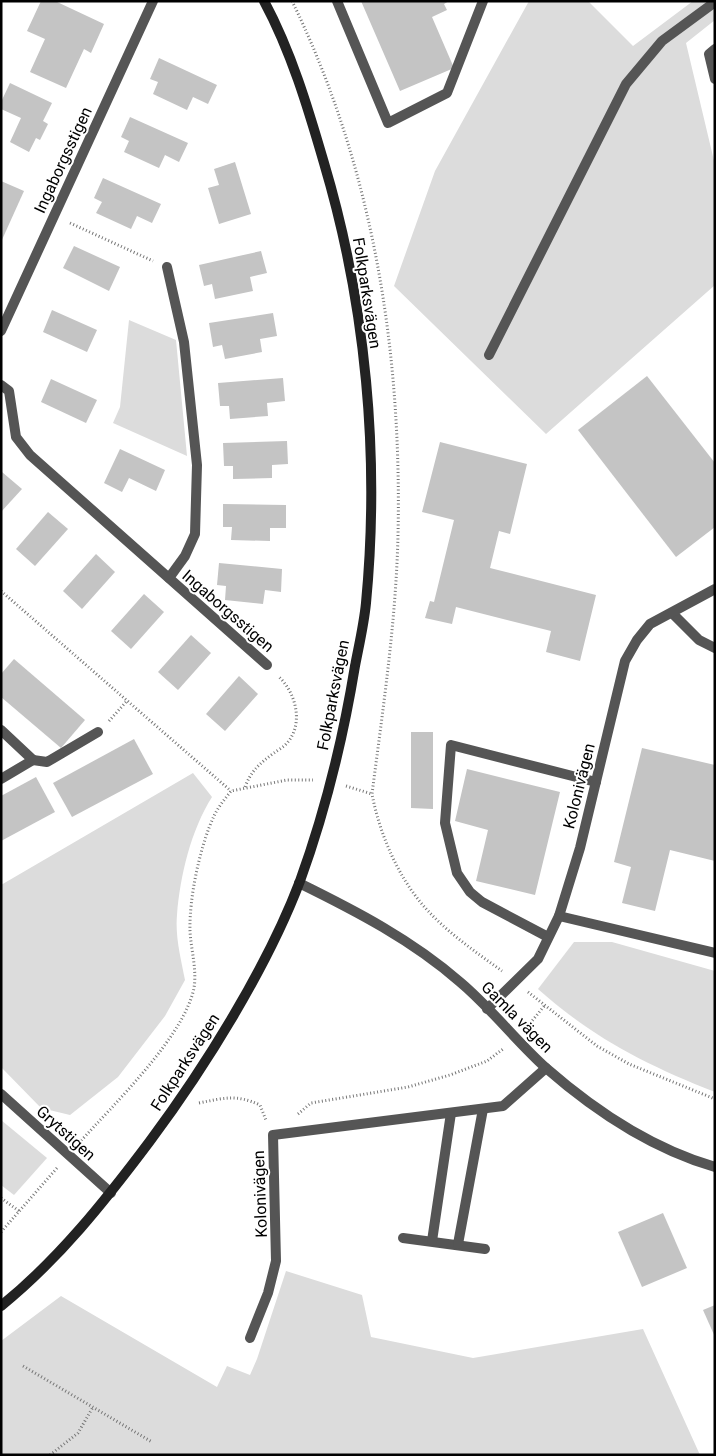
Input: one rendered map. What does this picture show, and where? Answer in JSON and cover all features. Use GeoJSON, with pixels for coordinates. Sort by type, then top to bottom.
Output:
{"type":"FeatureCollection","features":[{"type":"Feature","properties":{"kind":"main road","name":"Folkparksvägen"},"geometry":{"type":"LineString","coordinates":[[1,1306],[66,1245],[111,1193],[175,1108],[237,1008],[268,950],[299,883],[330,784],[350,700],[366,604],[370,512],[368,396],[357,309],[338,212],[306,102],[264,1]]}},
{"type":"Feature","properties":{"kind":"street","name":"Ingaborgsstigen"},"geometry":{"type":"LineString","coordinates":[[1,331],[153,1]]}},
{"type":"Feature","properties":{"kind":"street"},"geometry":{"type":"LineString","coordinates":[[337,1],[388,123],[447,93],[483,1]]}},
{"type":"Feature","properties":{"kind":"street"},"geometry":{"type":"LineString","coordinates":[[489,356],[626,84],[662,41],[715,2]]}},
{"type":"Feature","properties":{"kind":"street"},"geometry":{"type":"LineString","coordinates":[[715,49],[708,54],[715,79]]}},
{"type":"Feature","properties":{"kind":"street","name":"Ingaborgsstigen"},"geometry":{"type":"LineString","coordinates":[[167,266],[184,342],[197,466],[195,534],[185,556],[169,578]]}},
{"type":"Feature","properties":{"kind":"street","name":"Ingaborgsstigen"},"geometry":{"type":"LineString","coordinates":[[1,384],[9,390],[16,437],[30,454],[267,665]]}},
{"type":"Feature","properties":{"kind":"street","name":"Kolonivägen"},"geometry":{"type":"LineString","coordinates":[[487,1009],[538,958],[559,916],[580,848],[624,661],[636,640],[650,624],[715,589]]}},
{"type":"Feature","properties":{"kind":"street"},"geometry":{"type":"LineString","coordinates":[[672,613],[699,640],[715,648]]}},
{"type":"Feature","properties":{"kind":"street"},"geometry":{"type":"LineString","coordinates":[[1,730],[33,760],[47,762],[98,732]]}},
{"type":"Feature","properties":{"kind":"street"},"geometry":{"type":"LineString","coordinates":[[548,937],[482,902],[470,892],[457,872],[444,823],[451,745],[596,782]]}},
{"type":"Feature","properties":{"kind":"street"},"geometry":{"type":"LineString","coordinates":[[1,779],[33,760]]}},
{"type":"Feature","properties":{"kind":"street","name":"Gamla vägen"},"geometry":{"type":"LineString","coordinates":[[299,883],[390,930],[461,982],[546,1068],[594,1104],[638,1134],[686,1159],[715,1167]]}},
{"type":"Feature","properties":{"kind":"street"},"geometry":{"type":"LineString","coordinates":[[559,916],[715,953]]}},
{"type":"Feature","properties":{"kind":"street","name":"Kolonivägen"},"geometry":{"type":"LineString","coordinates":[[250,1338],[268,1293],[276,1261],[277,1212],[273,1135],[503,1106],[546,1068]]}},
{"type":"Feature","properties":{"kind":"street","name":"Grytstigen"},"geometry":{"type":"LineString","coordinates":[[1,1094],[111,1193]]}},
{"type":"Feature","properties":{"kind":"street"},"geometry":{"type":"LineString","coordinates":[[458,1244],[483,1109]]}},
{"type":"Feature","properties":{"kind":"street"},"geometry":{"type":"LineString","coordinates":[[432,1241],[450,1113]]}},
{"type":"Feature","properties":{"kind":"street"},"geometry":{"type":"LineString","coordinates":[[403,1238],[485,1249]]}},
{"type":"Feature","properties":{"kind":"path"},"geometry":{"type":"LineString","coordinates":[[53,216],[167,266]]}},
{"type":"Feature","properties":{"kind":"path"},"geometry":{"type":"LineString","coordinates":[[1,591],[230,791]]}},
{"type":"Feature","properties":{"kind":"path"},"geometry":{"type":"LineString","coordinates":[[244,788],[252,771],[287,744],[294,732],[297,712],[294,697],[286,683],[267,665]]}},
{"type":"Feature","properties":{"kind":"path"},"geometry":{"type":"LineString","coordinates":[[98,732],[126,702]]}},
{"type":"Feature","properties":{"kind":"path"},"geometry":{"type":"LineString","coordinates":[[1,1232],[144,1071],[170,1038],[188,1004],[194,987],[190,930],[194,887],[214,816],[230,791],[287,780],[313,780]]}},
{"type":"Feature","properties":{"kind":"path"},"geometry":{"type":"LineString","coordinates":[[344,786],[372,794]]}},
{"type":"Feature","properties":{"kind":"path"},"geometry":{"type":"LineString","coordinates":[[296,1116],[311,1103],[408,1087],[450,1075],[487,1061],[517,1039],[545,1005]]}},
{"type":"Feature","properties":{"kind":"path"},"geometry":{"type":"LineString","coordinates":[[175,1108],[227,1098],[244,1098],[260,1105],[273,1135]]}},
{"type":"Feature","properties":{"kind":"path"},"geometry":{"type":"LineString","coordinates":[[1,1198],[20,1211]]}},
{"type":"Feature","properties":{"kind":"path"},"geometry":{"type":"LineString","coordinates":[[23,1366],[152,1442]]}},
{"type":"Feature","properties":{"kind":"path"},"geometry":{"type":"LineString","coordinates":[[50,1455],[78,1433],[93,1407]]}},
{"type":"Feature","properties":{"kind":"shaded area"},"geometry":{"type":"Polygon","coordinates":[[[529,1],[588,1],[633,46],[693,1],[715,1],[715,20],[686,43],[715,165],[715,285],[546,434],[394,286],[435,171],[529,1]]]}},
{"type":"Feature","properties":{"kind":"shaded area"},"geometry":{"type":"Polygon","coordinates":[[[129,320],[176,340],[187,456],[113,423],[120,407],[129,320]]]}},
{"type":"Feature","properties":{"kind":"shaded area"},"geometry":{"type":"Polygon","coordinates":[[[193,773],[212,797],[192,839],[181,885],[177,931],[185,980],[165,1016],[118,1077],[70,1115],[41,1108],[1,1067],[1,885],[193,773]]]}},
{"type":"Feature","properties":{"kind":"shaded area"},"geometry":{"type":"Polygon","coordinates":[[[574,942],[612,942],[715,971],[715,1092],[621,1049],[579,1022],[538,989],[574,942]]]}},
{"type":"Feature","properties":{"kind":"shaded area"},"geometry":{"type":"Polygon","coordinates":[[[1,1120],[47,1158],[14,1195],[1,1185],[1,1120]]]}},
{"type":"Feature","properties":{"kind":"shaded area"},"geometry":{"type":"Polygon","coordinates":[[[286,1271],[362,1295],[371,1337],[473,1358],[643,1329],[700,1455],[1,1455],[1,1341],[61,1296],[217,1387],[227,1366],[250,1375],[286,1271]]]}},
{"type":"Feature","properties":{"kind":"building"},"geometry":{"type":"Polygon","coordinates":[[[41,1],[55,1],[104,24],[91,53],[84,49],[66,88],[30,72],[45,39],[27,31],[41,1]]]}},
{"type":"Feature","properties":{"kind":"building"},"geometry":{"type":"Polygon","coordinates":[[[361,1],[449,1],[444,4],[447,10],[432,17],[454,68],[400,91],[361,1]]]}},
{"type":"Feature","properties":{"kind":"building"},"geometry":{"type":"Polygon","coordinates":[[[159,58],[217,85],[208,104],[193,97],[187,110],[153,94],[158,82],[150,79],[159,58]]]}},
{"type":"Feature","properties":{"kind":"building"},"geometry":{"type":"Polygon","coordinates":[[[10,83],[52,103],[43,121],[48,124],[40,140],[36,138],[29,152],[10,142],[21,118],[1,109],[1,102],[10,83]]]}},
{"type":"Feature","properties":{"kind":"building"},"geometry":{"type":"Polygon","coordinates":[[[130,117],[188,143],[179,162],[165,155],[159,168],[124,152],[129,141],[121,137],[130,117]]]}},
{"type":"Feature","properties":{"kind":"building"},"geometry":{"type":"Polygon","coordinates":[[[235,162],[251,214],[219,224],[208,188],[219,185],[214,169],[235,162]]]}},
{"type":"Feature","properties":{"kind":"building"},"geometry":{"type":"Polygon","coordinates":[[[103,178],[161,204],[152,223],[137,216],[131,229],[96,213],[102,202],[94,198],[103,178]]]}},
{"type":"Feature","properties":{"kind":"building"},"geometry":{"type":"Polygon","coordinates":[[[1,181],[24,191],[1,242],[1,181]]]}},
{"type":"Feature","properties":{"kind":"building"},"geometry":{"type":"Polygon","coordinates":[[[74,246],[120,267],[109,291],[63,268],[74,246]]]}},
{"type":"Feature","properties":{"kind":"building"},"geometry":{"type":"Polygon","coordinates":[[[261,251],[267,273],[250,277],[253,291],[215,299],[212,284],[204,286],[199,265],[261,251]]]}},
{"type":"Feature","properties":{"kind":"building"},"geometry":{"type":"Polygon","coordinates":[[[52,310],[97,330],[87,352],[43,332],[52,310]]]}},
{"type":"Feature","properties":{"kind":"building"},"geometry":{"type":"Polygon","coordinates":[[[273,313],[277,336],[260,339],[262,352],[225,359],[222,345],[213,347],[209,323],[273,313]]]}},
{"type":"Feature","properties":{"kind":"building"},"geometry":{"type":"Polygon","coordinates":[[[647,376],[715,463],[715,527],[676,557],[578,430],[647,376]]]}},
{"type":"Feature","properties":{"kind":"building"},"geometry":{"type":"Polygon","coordinates":[[[283,378],[285,401],[267,403],[268,416],[230,419],[229,406],[220,406],[218,383],[283,378]]]}},
{"type":"Feature","properties":{"kind":"building"},"geometry":{"type":"Polygon","coordinates":[[[51,379],[97,400],[86,423],[41,402],[51,379]]]}},
{"type":"Feature","properties":{"kind":"building"},"geometry":{"type":"Polygon","coordinates":[[[287,441],[288,464],[272,465],[272,478],[233,479],[233,466],[224,466],[223,443],[287,441]]]}},
{"type":"Feature","properties":{"kind":"building"},"geometry":{"type":"Polygon","coordinates":[[[440,442],[527,464],[510,534],[499,531],[490,568],[596,595],[580,661],[546,652],[551,631],[456,607],[452,624],[425,618],[430,601],[434,602],[454,520],[422,512],[440,442]]]}},
{"type":"Feature","properties":{"kind":"building"},"geometry":{"type":"Polygon","coordinates":[[[120,449],[165,470],[156,491],[129,478],[122,492],[104,483],[120,449]]]}},
{"type":"Feature","properties":{"kind":"building"},"geometry":{"type":"Polygon","coordinates":[[[1,473],[22,489],[1,512],[1,473]]]}},
{"type":"Feature","properties":{"kind":"building"},"geometry":{"type":"Polygon","coordinates":[[[223,504],[286,505],[286,528],[270,528],[270,541],[231,540],[232,527],[223,527],[223,504]]]}},
{"type":"Feature","properties":{"kind":"building"},"geometry":{"type":"Polygon","coordinates":[[[48,512],[68,529],[35,566],[16,549],[48,512]]]}},
{"type":"Feature","properties":{"kind":"building"},"geometry":{"type":"Polygon","coordinates":[[[96,554],[115,572],[82,609],[63,591],[96,554]]]}},
{"type":"Feature","properties":{"kind":"building"},"geometry":{"type":"Polygon","coordinates":[[[219,563],[282,569],[281,592],[265,590],[263,604],[225,600],[226,586],[217,585],[219,563]]]}},
{"type":"Feature","properties":{"kind":"building"},"geometry":{"type":"Polygon","coordinates":[[[144,594],[164,612],[131,649],[111,631],[144,594]]]}},
{"type":"Feature","properties":{"kind":"building"},"geometry":{"type":"Polygon","coordinates":[[[191,635],[211,653],[178,690],[158,672],[191,635]]]}},
{"type":"Feature","properties":{"kind":"building"},"geometry":{"type":"Polygon","coordinates":[[[14,659],[85,720],[61,748],[1,697],[1,674],[14,659]]]}},
{"type":"Feature","properties":{"kind":"building"},"geometry":{"type":"Polygon","coordinates":[[[239,676],[258,694],[225,731],[206,714],[239,676]]]}},
{"type":"Feature","properties":{"kind":"building"},"geometry":{"type":"Polygon","coordinates":[[[411,732],[433,732],[433,809],[411,808],[411,732]]]}},
{"type":"Feature","properties":{"kind":"building"},"geometry":{"type":"Polygon","coordinates":[[[134,739],[153,774],[72,817],[53,783],[134,739]]]}},
{"type":"Feature","properties":{"kind":"building"},"geometry":{"type":"Polygon","coordinates":[[[642,748],[715,765],[715,861],[670,850],[655,911],[622,903],[631,867],[614,862],[642,748]]]}},
{"type":"Feature","properties":{"kind":"building"},"geometry":{"type":"Polygon","coordinates":[[[467,769],[560,792],[535,895],[476,881],[488,830],[455,821],[467,769]]]}},
{"type":"Feature","properties":{"kind":"building"},"geometry":{"type":"Polygon","coordinates":[[[36,777],[55,812],[1,841],[1,796],[36,777]]]}},
{"type":"Feature","properties":{"kind":"building"},"geometry":{"type":"Polygon","coordinates":[[[663,1213],[687,1268],[642,1287],[618,1232],[663,1213]]]}},
{"type":"Feature","properties":{"kind":"building"},"geometry":{"type":"Polygon","coordinates":[[[715,1305],[715,1337],[703,1310],[715,1305]]]}}]}
